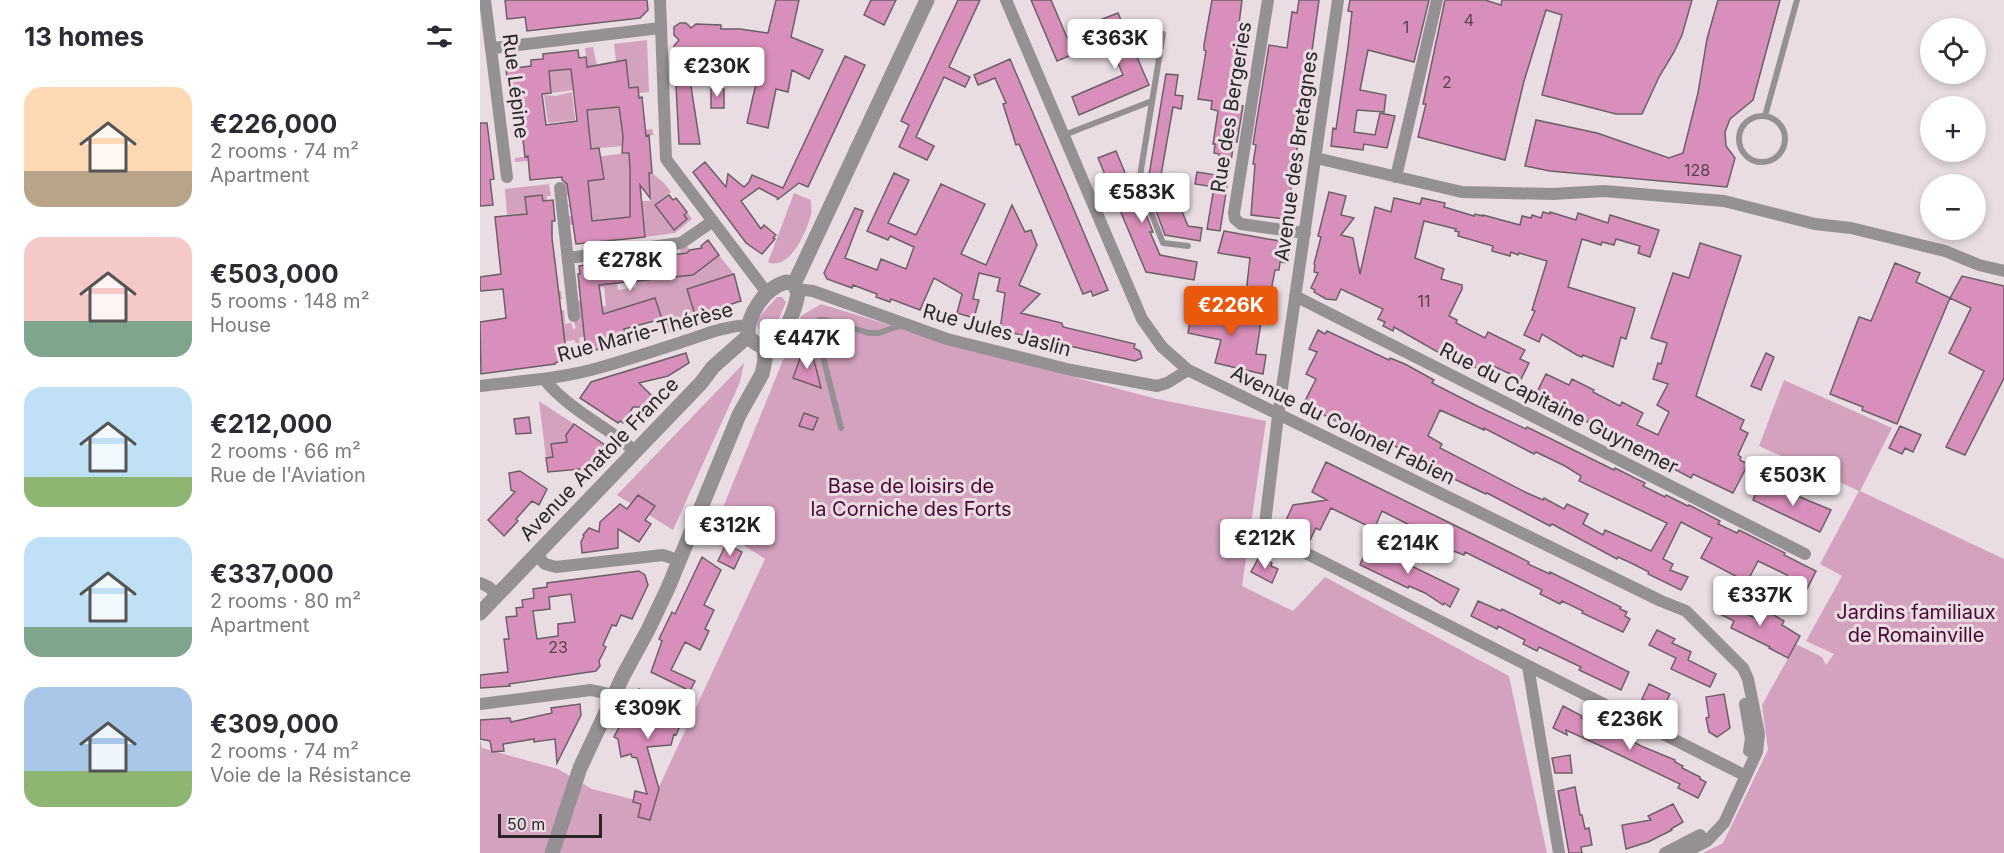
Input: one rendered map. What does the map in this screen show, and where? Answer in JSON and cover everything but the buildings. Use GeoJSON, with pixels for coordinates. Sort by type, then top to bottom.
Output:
{"type":"FeatureCollection","features":[{"type":"Feature","properties":{"kind":"street","name":"Rue Lépine"},"geometry":{"type":"LineString","coordinates":[[485,0],[493,48],[507,177]]}},
{"type":"Feature","properties":{"kind":"street"},"geometry":{"type":"LineString","coordinates":[[660,0],[666,159],[767,293]]}},
{"type":"Feature","properties":{"kind":"street"},"geometry":{"type":"LineString","coordinates":[[795,286],[786,282],[777,285],[767,293],[756,309],[748,330],[752,340],[764,345],[772,344],[781,336],[797,297],[795,286],[927,0]]}},
{"type":"Feature","properties":{"kind":"street","name":"Avenue du Colonel Fabien"},"geometry":{"type":"LineString","coordinates":[[1006,0],[1142,318],[1162,347],[1188,370],[1278,416],[1686,611],[1743,668],[1748,679],[1759,734],[1757,752],[1716,820],[1704,833],[1665,853]]}},
{"type":"Feature","properties":{"kind":"street","name":"Rue des Bergeries"},"geometry":{"type":"LineString","coordinates":[[1268,0],[1234,213],[1241,224],[1305,233]]}},
{"type":"Feature","properties":{"kind":"street","name":"Avenue des Bretagnes"},"geometry":{"type":"LineString","coordinates":[[1338,0],[1278,416],[1264,532],[1528,666]]}},
{"type":"Feature","properties":{"kind":"street"},"geometry":{"type":"LineString","coordinates":[[1396,177],[1437,0]]}},
{"type":"Feature","properties":{"kind":"street"},"geometry":{"type":"LineString","coordinates":[[493,48],[660,28]]}},
{"type":"Feature","properties":{"kind":"street"},"geometry":{"type":"LineString","coordinates":[[1316,158],[1462,192],[1553,194],[1604,191],[1725,201],[1815,224],[1851,228],[1945,251],[1979,265],[2004,271]]}},
{"type":"Feature","properties":{"kind":"street"},"geometry":{"type":"LineString","coordinates":[[560,188],[574,316]]}},
{"type":"Feature","properties":{"kind":"street"},"geometry":{"type":"LineString","coordinates":[[568,258],[681,243],[712,221]]}},
{"type":"Feature","properties":{"kind":"street","name":"Rue Jules Jaslin"},"geometry":{"type":"LineString","coordinates":[[795,286],[946,339],[1017,357],[1157,386],[1167,383],[1188,370]]}},
{"type":"Feature","properties":{"kind":"street","name":"Rue du Capitaine Guynemer"},"geometry":{"type":"LineString","coordinates":[[1295,296],[1805,554]]}},
{"type":"Feature","properties":{"kind":"street","name":"Rue Marie-Thérèse"},"geometry":{"type":"LineString","coordinates":[[480,386],[565,376],[598,368],[731,326],[748,330]]}},
{"type":"Feature","properties":{"kind":"street","name":"Avenue Anatole France"},"geometry":{"type":"LineString","coordinates":[[480,613],[636,452],[748,330]]}},
{"type":"Feature","properties":{"kind":"street"},"geometry":{"type":"LineString","coordinates":[[552,853],[580,768],[622,676],[648,630],[680,561],[739,416],[762,374],[765,360],[764,345]]}},
{"type":"Feature","properties":{"kind":"street"},"geometry":{"type":"LineString","coordinates":[[544,379],[555,393],[636,452]]}},
{"type":"Feature","properties":{"kind":"street"},"geometry":{"type":"LineString","coordinates":[[536,554],[545,564],[556,567],[657,555],[680,561]]}},
{"type":"Feature","properties":{"kind":"street"},"geometry":{"type":"LineString","coordinates":[[480,583],[497,596]]}},
{"type":"Feature","properties":{"kind":"street"},"geometry":{"type":"LineString","coordinates":[[1528,666],[1742,774]]}},
{"type":"Feature","properties":{"kind":"street"},"geometry":{"type":"LineString","coordinates":[[1528,666],[1559,853]]}},
{"type":"Feature","properties":{"kind":"street"},"geometry":{"type":"LineString","coordinates":[[480,704],[591,690],[614,695]]}},
{"type":"Feature","properties":{"kind":"street","name":"Avenue du Colonel Fabien"},"geometry":{"type":"LineString","coordinates":[[1684,853],[1707,841],[1724,822],[1742,774]]}},
{"type":"Feature","properties":{"kind":"lane"},"geometry":{"type":"LineString","coordinates":[[1765,116],[1797,0]]}},
{"type":"Feature","properties":{"kind":"lane"},"geometry":{"type":"LineString","coordinates":[[1162,34],[1138,182],[1163,243],[1188,246]]}},
{"type":"Feature","properties":{"kind":"lane"},"geometry":{"type":"LineString","coordinates":[[1063,135],[1152,101]]}},
{"type":"Feature","properties":{"kind":"lane"},"geometry":{"type":"LineString","coordinates":[[1765,116],[1778,122],[1785,135],[1785,142],[1779,155],[1766,162],[1758,162],[1745,154],[1739,140],[1744,125],[1749,120],[1765,116]]}},
{"type":"Feature","properties":{"kind":"lane"},"geometry":{"type":"LineString","coordinates":[[841,428],[816,324],[819,320],[826,320],[869,333],[879,333],[903,324]]}},
{"type":"Feature","properties":{"kind":"green space"},"geometry":{"type":"Polygon","coordinates":[[[647,40],[649,92],[639,93],[638,87],[629,88],[626,61],[616,61],[614,44],[647,40]]]}},
{"type":"Feature","properties":{"kind":"green space"},"geometry":{"type":"Polygon","coordinates":[[[593,47],[597,66],[588,70],[585,48],[593,47]]]}},
{"type":"Feature","properties":{"kind":"green space"},"geometry":{"type":"Polygon","coordinates":[[[571,64],[574,90],[551,93],[548,71],[564,70],[571,64]]]}},
{"type":"Feature","properties":{"kind":"green space"},"geometry":{"type":"Polygon","coordinates":[[[572,92],[575,120],[548,123],[544,95],[556,96],[572,92]]]}},
{"type":"Feature","properties":{"kind":"green space"},"geometry":{"type":"Polygon","coordinates":[[[621,107],[622,132],[652,129],[654,135],[643,136],[623,146],[589,149],[581,111],[621,107]]]}},
{"type":"Feature","properties":{"kind":"green space"},"geometry":{"type":"Polygon","coordinates":[[[571,151],[582,159],[633,152],[631,175],[652,173],[671,192],[655,205],[673,229],[687,219],[684,215],[687,212],[692,219],[675,233],[645,237],[643,216],[628,217],[635,238],[621,240],[624,218],[610,219],[611,240],[594,243],[592,223],[567,225],[566,216],[574,216],[575,222],[592,220],[590,205],[569,207],[568,205],[590,202],[572,195],[564,196],[563,183],[584,181],[540,160],[515,162],[515,158],[571,151]],[[630,178],[630,201],[650,201],[649,179],[630,178]]]}},
{"type":"Feature","properties":{"kind":"green space"},"geometry":{"type":"Polygon","coordinates":[[[549,184],[551,196],[547,196],[547,201],[525,198],[528,227],[554,292],[561,291],[562,299],[537,302],[557,311],[564,310],[565,324],[571,323],[573,329],[576,328],[575,300],[583,301],[584,309],[606,306],[604,287],[579,290],[578,286],[599,284],[597,264],[614,262],[618,290],[636,287],[634,262],[637,263],[639,281],[669,278],[667,259],[681,254],[680,250],[687,246],[703,267],[719,255],[734,274],[687,288],[698,324],[666,334],[654,298],[605,313],[609,325],[579,338],[581,346],[578,347],[574,340],[563,342],[524,330],[511,216],[507,215],[505,189],[549,184]]]}},
{"type":"Feature","properties":{"kind":"green space"},"geometry":{"type":"Polygon","coordinates":[[[794,193],[811,200],[809,222],[790,256],[776,264],[768,262],[794,193]]]}},
{"type":"Feature","properties":{"kind":"green space"},"geometry":{"type":"Polygon","coordinates":[[[777,297],[782,297],[786,302],[774,330],[765,333],[758,328],[757,319],[777,297]]]}},
{"type":"Feature","properties":{"kind":"green space","name":"Base de loisirs de la Corniche des Forts"},"geometry":{"type":"Polygon","coordinates":[[[821,304],[968,349],[1157,399],[1266,421],[1242,586],[1293,611],[1325,577],[1509,676],[1547,853],[480,853],[480,739],[482,748],[558,769],[592,789],[651,804],[765,559],[715,527],[801,316],[821,304]]]}},
{"type":"Feature","properties":{"kind":"green space"},"geometry":{"type":"Polygon","coordinates":[[[744,363],[740,382],[673,530],[617,495],[744,363]]]}},
{"type":"Feature","properties":{"kind":"green space","name":"Jardins familiaux de Romainville"},"geometry":{"type":"Polygon","coordinates":[[[1784,380],[1892,428],[1860,491],[2004,559],[2004,853],[1703,853],[1723,843],[1768,750],[1762,705],[1796,644],[1822,657],[1826,665],[1834,654],[1806,641],[1842,576],[1820,564],[1859,491],[1759,446],[1784,380]]]}},
{"type":"Feature","properties":{"kind":"green space"},"geometry":{"type":"Polygon","coordinates":[[[539,401],[574,424],[566,438],[576,445],[551,444],[553,457],[546,458],[539,401]]]}}]}
